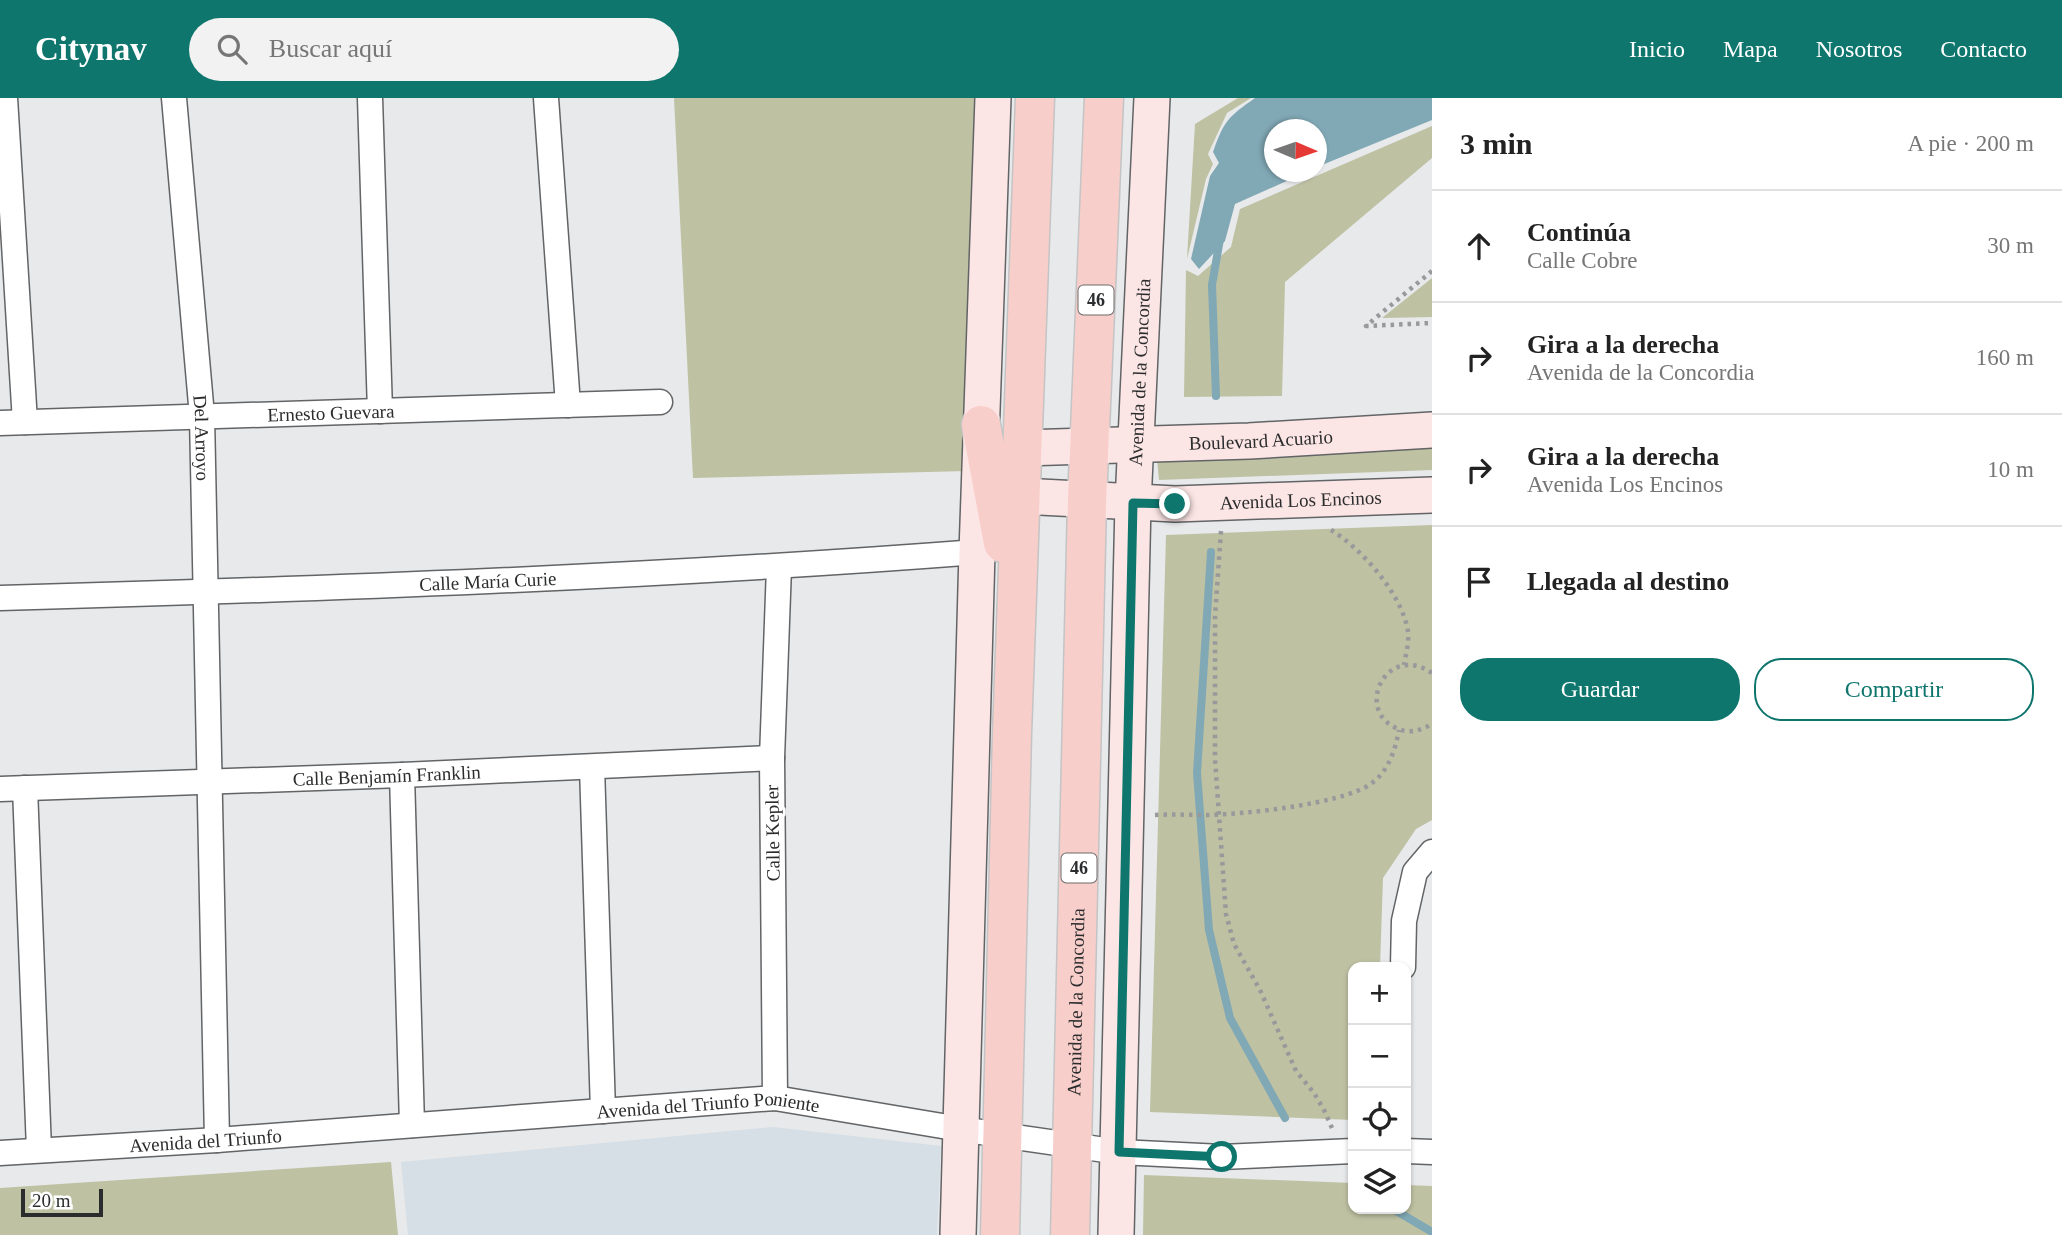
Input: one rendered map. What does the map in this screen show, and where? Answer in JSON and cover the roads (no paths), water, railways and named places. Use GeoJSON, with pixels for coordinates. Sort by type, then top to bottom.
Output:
{"type":"FeatureCollection","features":[{"type":"Feature","properties":{"kind":"main road"},"geometry":{"type":"LineString","coordinates":[[1000,1235],[1017,614],[1035,98]]}},
{"type":"Feature","properties":{"kind":"main road","name":"Avenida de la Concordia"},"geometry":{"type":"LineString","coordinates":[[1070,1235],[1087,501],[1104,98]]}},
{"type":"Feature","properties":{"kind":"main road"},"geometry":{"type":"LineString","coordinates":[[981,425],[1017,614]]}},
{"type":"Feature","properties":{"kind":"street"},"geometry":{"type":"LineString","coordinates":[[5,98],[25,422]]}},
{"type":"Feature","properties":{"kind":"street","name":"Del Arroyo"},"geometry":{"type":"LineString","coordinates":[[174,98],[202,416],[217,1140]]}},
{"type":"Feature","properties":{"kind":"street"},"geometry":{"type":"LineString","coordinates":[[370,98],[380,411]]}},
{"type":"Feature","properties":{"kind":"street"},"geometry":{"type":"LineString","coordinates":[[546,98],[568,405]]}},
{"type":"Feature","properties":{"kind":"street"},"geometry":{"type":"LineString","coordinates":[[958,1235],[976,552],[993,98]]}},
{"type":"Feature","properties":{"kind":"street","name":"Avenida de la Concordia"},"geometry":{"type":"LineString","coordinates":[[1116,1235],[1133,503],[1152,98]]}},
{"type":"Feature","properties":{"kind":"street","name":"Ernesto Guevara"},"geometry":{"type":"LineString","coordinates":[[0,423],[660,402]]}},
{"type":"Feature","properties":{"kind":"street","name":"Boulevard Acuario"},"geometry":{"type":"LineString","coordinates":[[1023,448],[1432,430]]}},
{"type":"Feature","properties":{"kind":"street","name":"Avenida Los Encinos"},"geometry":{"type":"LineString","coordinates":[[1021,496],[1133,503],[1252,503],[1432,495]]}},
{"type":"Feature","properties":{"kind":"street","name":"Calle María Curie"},"geometry":{"type":"LineString","coordinates":[[0,598],[204,592],[779,567],[976,552]]}},
{"type":"Feature","properties":{"kind":"street","name":"Calle Kepler"},"geometry":{"type":"LineString","coordinates":[[775,1098],[772,758],[779,567]]}},
{"type":"Feature","properties":{"kind":"street","name":"Calle Benjamín Franklin"},"geometry":{"type":"LineString","coordinates":[[0,789],[402,775],[772,758]]}},
{"type":"Feature","properties":{"kind":"street"},"geometry":{"type":"LineString","coordinates":[[592,767],[603,1111]]}},
{"type":"Feature","properties":{"kind":"street"},"geometry":{"type":"LineString","coordinates":[[402,775],[412,1125]]}},
{"type":"Feature","properties":{"kind":"street"},"geometry":{"type":"LineString","coordinates":[[26,789],[39,1150]]}},
{"type":"Feature","properties":{"kind":"street"},"geometry":{"type":"LineString","coordinates":[[1403,962],[1404,921],[1415,872],[1432,852]]}},
{"type":"Feature","properties":{"kind":"street","name":"Avenida del Triunfo Poniente"},"geometry":{"type":"LineString","coordinates":[[412,1125],[775,1098],[1003,1136],[1119,1152],[1222,1157],[1348,1151]]}},
{"type":"Feature","properties":{"kind":"street","name":"Avenida del Triunfo"},"geometry":{"type":"LineString","coordinates":[[0,1153],[412,1125]]}},
{"type":"Feature","properties":{"kind":"street"},"geometry":{"type":"LineString","coordinates":[[1411,1151],[1432,1152]]}},
{"type":"Feature","properties":{"kind":"water"},"geometry":{"type":"Polygon","coordinates":[[[1255,98],[1432,98],[1432,120],[1327,163],[1327,119],[1264,119],[1264,182],[1284,182],[1235,204],[1225,241],[1199,269],[1191,259],[1210,176],[1219,163],[1213,152],[1228,120],[1255,98]]]}},
{"type":"Feature","properties":{"kind":"waterway"},"geometry":{"type":"LineString","coordinates":[[1216,396],[1212,285],[1220,239]]}},
{"type":"Feature","properties":{"kind":"waterway"},"geometry":{"type":"LineString","coordinates":[[1211,552],[1197,773],[1209,930],[1230,1018],[1285,1118]]}},
{"type":"Feature","properties":{"kind":"waterway"},"geometry":{"type":"LineString","coordinates":[[1401,1214],[1432,1232]]}}]}
